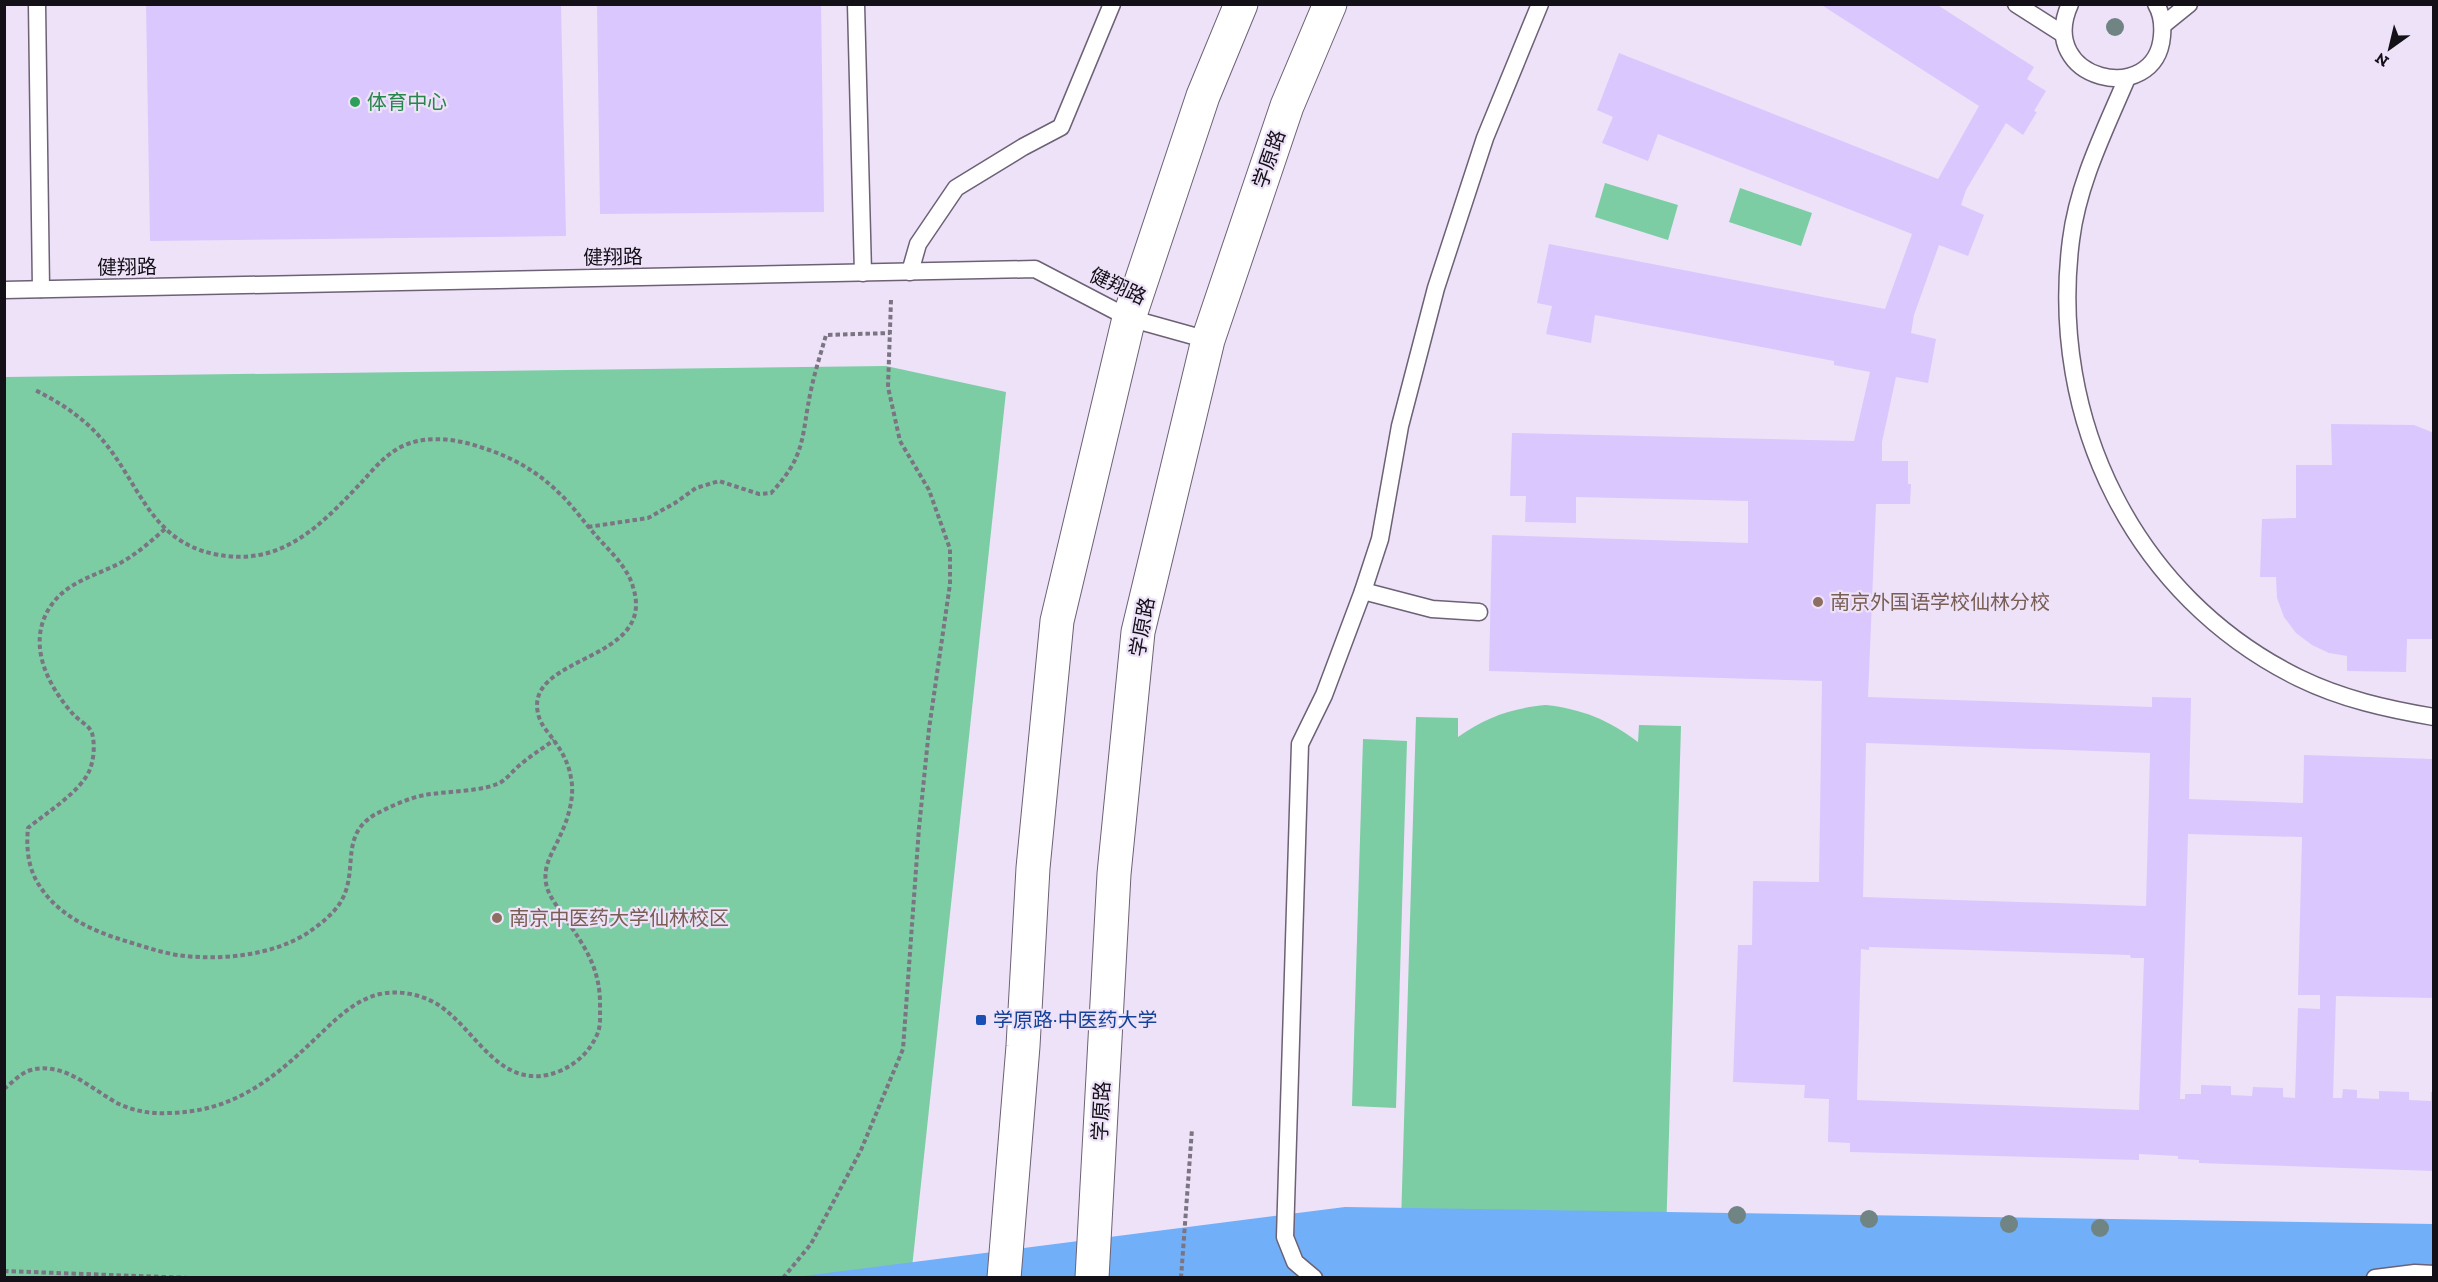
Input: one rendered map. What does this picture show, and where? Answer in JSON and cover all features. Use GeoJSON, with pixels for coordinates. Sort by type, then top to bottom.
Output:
{"type":"FeatureCollection","features":[{"type":"Feature","properties":{"kind":"street"},"geometry":{"type":"LineString","coordinates":[[1004,1278],[1023,1046],[1033,868],[1057,621],[1130,318],[1203,96],[1241,4]]}},
{"type":"Feature","properties":{"kind":"street","name":"学原路"},"geometry":{"type":"LineString","coordinates":[[1092,1278],[1114,874],[1138,633],[1208,340],[1287,106],[1330,4]]}},
{"type":"Feature","properties":{"kind":"lane"},"geometry":{"type":"LineString","coordinates":[[37,4],[41,289]]}},
{"type":"Feature","properties":{"kind":"lane"},"geometry":{"type":"LineString","coordinates":[[856,4],[863,273]]}},
{"type":"Feature","properties":{"kind":"lane"},"geometry":{"type":"LineString","coordinates":[[910,272],[918,244],[956,188],[1061,127],[1112,4]]}},
{"type":"Feature","properties":{"kind":"lane"},"geometry":{"type":"LineString","coordinates":[[1314,1278],[1295,1262],[1285,1237],[1300,744],[1324,695],[1364,591],[1380,538],[1400,426],[1436,288],[1485,138],[1539,4]]}},
{"type":"Feature","properties":{"kind":"lane"},"geometry":{"type":"LineString","coordinates":[[2016,4],[2063,34]]}},
{"type":"Feature","properties":{"kind":"lane"},"geometry":{"type":"LineString","coordinates":[[2070,4],[2065,16],[2063,34],[2068,51],[2078,65],[2093,75],[2109,80],[2127,78],[2143,70],[2155,58],[2162,43],[2163,25],[2156,4]]}},
{"type":"Feature","properties":{"kind":"lane"},"geometry":{"type":"LineString","coordinates":[[2163,25],[2189,4]]}},
{"type":"Feature","properties":{"kind":"lane"},"geometry":{"type":"LineString","coordinates":[[2127,78],[2097,146],[2081,191],[2071,238],[2066,285],[2067,333],[2073,380],[2085,427],[2101,472],[2124,515],[2151,555],[2182,592],[2218,625],[2256,654],[2299,678],[2343,697],[2388,710],[2433,717]]}},
{"type":"Feature","properties":{"kind":"lane","name":"健翔路"},"geometry":{"type":"LineString","coordinates":[[4,290],[1035,269],[1130,318],[1208,340]]}},
{"type":"Feature","properties":{"kind":"lane"},"geometry":{"type":"LineString","coordinates":[[1364,591],[1432,609],[1479,612]]}},
{"type":"Feature","properties":{"kind":"lane"},"geometry":{"type":"LineString","coordinates":[[2375,1278],[2415,1273],[2433,1274]]}},
{"type":"Feature","properties":{"kind":"path"},"geometry":{"type":"LineString","coordinates":[[783,1278],[811,1244],[855,1160],[903,1049],[919,828],[929,729],[950,584],[950,549],[929,490],[900,441],[888,387],[892,272]]}},
{"type":"Feature","properties":{"kind":"path"},"geometry":{"type":"LineString","coordinates":[[588,527],[648,518],[696,488],[719,481],[759,494],[771,493],[789,474],[803,443],[811,390],[826,335],[890,333]]}},
{"type":"Feature","properties":{"kind":"path"},"geometry":{"type":"LineString","coordinates":[[4,1089],[26,1072],[41,1069],[57,1070],[72,1076],[122,1105],[143,1113],[172,1113],[201,1109],[228,1102],[256,1089],[281,1072],[338,1017],[363,999],[399,992],[417,995],[448,1012],[483,1050],[504,1067],[519,1073],[535,1076],[552,1074],[582,1058],[593,1043],[600,1026],[601,988],[591,958],[550,896],[546,882],[549,857],[568,814],[573,783],[567,761],[545,729],[537,711],[537,702],[545,684],[575,663],[618,640],[627,630],[636,606],[636,594],[626,570],[571,504],[549,483],[525,467],[477,445],[435,439],[405,445],[386,456],[325,521],[302,537],[279,549],[254,555],[213,554],[194,548],[165,529],[149,511],[103,440],[82,419],[60,403],[35,390]]}},
{"type":"Feature","properties":{"kind":"path"},"geometry":{"type":"LineString","coordinates":[[165,529],[123,561],[73,584],[54,602],[42,625],[40,654],[52,687],[63,703],[92,731],[94,749],[90,771],[72,793],[28,828],[28,858],[38,885],[47,896],[71,918],[87,927],[107,937],[178,955],[221,956],[283,945],[311,930],[332,914],[340,903],[349,879],[350,851],[355,837],[373,816],[422,795],[497,784],[554,740]]}},
{"type":"Feature","properties":{"kind":"path"},"geometry":{"type":"LineString","coordinates":[[1181,1278],[1192,1129]]}},
{"type":"Feature","properties":{"kind":"path"},"geometry":{"type":"LineString","coordinates":[[4,1270],[191,1278]]}},
{"type":"Feature","properties":{"kind":"green space"},"geometry":{"type":"Polygon","coordinates":[[[1605,183],[1678,205],[1668,240],[1595,217],[1605,183]]]}},
{"type":"Feature","properties":{"kind":"green space"},"geometry":{"type":"Polygon","coordinates":[[[1740,188],[1812,213],[1801,246],[1729,222],[1740,188]]]}},
{"type":"Feature","properties":{"kind":"green space","name":"南京中医药大学仙林校区"},"geometry":{"type":"Polygon","coordinates":[[[886,366],[1006,392],[911,1277],[5,1277],[4,377],[886,366]]]}},
{"type":"Feature","properties":{"kind":"green space"},"geometry":{"type":"Polygon","coordinates":[[[1546,705],[1571,709],[1595,717],[1638,742],[1639,725],[1681,726],[1666,1236],[1401,1223],[1416,717],[1458,718],[1458,737],[1500,715],[1522,708],[1546,705]]]}},
{"type":"Feature","properties":{"kind":"green space"},"geometry":{"type":"Polygon","coordinates":[[[1363,739],[1407,741],[1396,1108],[1352,1106],[1363,739]]]}},
{"type":"Feature","properties":{"kind":"water"},"geometry":{"type":"Polygon","coordinates":[[[1345,1207],[2434,1224],[2433,1278],[788,1278],[1345,1207]]]}},
{"type":"Feature","properties":{"kind":"building","name":"体育中心"},"geometry":{"type":"Polygon","coordinates":[[[146,4],[561,4],[566,236],[150,241],[146,4]]]}},
{"type":"Feature","properties":{"kind":"building"},"geometry":{"type":"Polygon","coordinates":[[[597,4],[821,4],[824,212],[600,214],[597,4]]]}},
{"type":"Feature","properties":{"kind":"building"},"geometry":{"type":"Polygon","coordinates":[[[1820,4],[1936,4],[2034,67],[2027,79],[2046,91],[2023,135],[2006,123],[1966,190],[1961,205],[1984,215],[1968,256],[1939,245],[1914,315],[1911,333],[1936,339],[1928,383],[1896,377],[1882,442],[1882,461],[1908,461],[1908,484],[1911,484],[1910,504],[1876,504],[1868,697],[2152,707],[2152,697],[2191,698],[2189,799],[2303,803],[2304,755],[2434,759],[2434,998],[2336,996],[2333,1098],[2342,1098],[2343,1089],[2357,1090],[2357,1098],[2379,1099],[2379,1091],[2409,1092],[2409,1100],[2431,1101],[2431,1092],[2434,1092],[2434,1171],[2199,1163],[2199,1160],[2178,1159],[2178,1156],[2139,1154],[2139,1160],[1850,1152],[1850,1143],[1828,1142],[1829,1099],[1804,1098],[1805,1085],[1733,1082],[1738,945],[1752,945],[1753,881],[1819,882],[1822,681],[1489,671],[1492,535],[1748,543],[1748,501],[1576,497],[1576,523],[1525,522],[1526,496],[1510,496],[1512,433],[1854,441],[1870,372],[1834,365],[1834,361],[1595,315],[1591,343],[1546,334],[1552,306],[1537,303],[1549,244],[1885,309],[1912,234],[1658,134],[1648,161],[1602,143],[1613,117],[1597,110],[1619,53],[1938,179],[1979,106],[1820,4]],[[1866,743],[1863,897],[2146,906],[2150,753],[1866,743]],[[2188,834],[2180,1099],[2185,1099],[2185,1094],[2201,1094],[2201,1085],[2231,1086],[2231,1095],[2252,1096],[2253,1087],[2283,1088],[2283,1097],[2295,1098],[2298,1008],[2320,1009],[2320,995],[2298,995],[2302,837],[2188,834]],[[1869,947],[1869,950],[1861,949],[1857,1100],[2139,1110],[2144,958],[2131,958],[2130,955],[1869,947]]]}},
{"type":"Feature","properties":{"kind":"building"},"geometry":{"type":"Polygon","coordinates":[[[2331,424],[2414,425],[2434,433],[2434,639],[2407,639],[2406,672],[2347,671],[2347,656],[2329,653],[2312,645],[2296,633],[2284,617],[2277,598],[2276,577],[2260,577],[2262,519],[2296,518],[2296,465],[2332,465],[2331,424]]]}},
{"type":"Feature","properties":{"kind":"place","name":"体育中心"},"geometry":{"type":"Point","coordinates":[355,102]}},
{"type":"Feature","properties":{"kind":"place","name":"南京外国语学校仙林分校"},"geometry":{"type":"Point","coordinates":[1818,602]}},
{"type":"Feature","properties":{"kind":"place","name":"南京中医药大学仙林校区"},"geometry":{"type":"Point","coordinates":[497,918]}},
{"type":"Feature","properties":{"kind":"place","name":"学原路·中医药大学"},"geometry":{"type":"Point","coordinates":[981,1020]}}]}
